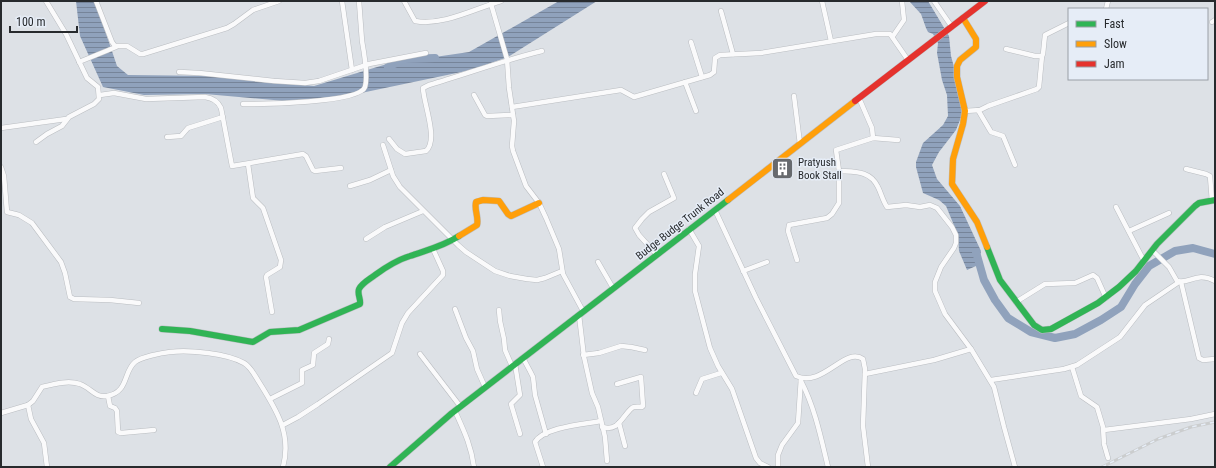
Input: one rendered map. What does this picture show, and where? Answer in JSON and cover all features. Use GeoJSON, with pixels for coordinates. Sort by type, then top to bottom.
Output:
{"type":"FeatureCollection","features":[{"type":"Feature","properties":{"kind":"street"},"geometry":{"type":"LineString","coordinates":[[1,128],[66,119],[94,104],[99,99],[100,95],[98,87],[87,78],[66,34],[46,1]]}},
{"type":"Feature","properties":{"kind":"street"},"geometry":{"type":"LineString","coordinates":[[96,1],[112,42],[116,47]]}},
{"type":"Feature","properties":{"kind":"street"},"geometry":{"type":"LineString","coordinates":[[79,62],[110,51],[116,47],[127,46],[140,54],[143,54],[226,28],[253,10],[279,1]]}},
{"type":"Feature","properties":{"kind":"street"},"geometry":{"type":"LineString","coordinates":[[342,1],[352,70]]}},
{"type":"Feature","properties":{"kind":"street"},"geometry":{"type":"LineString","coordinates":[[243,104],[276,104],[322,101],[360,92],[366,86],[366,67],[359,1]]}},
{"type":"Feature","properties":{"kind":"street"},"geometry":{"type":"LineString","coordinates":[[404,1],[413,20],[416,22],[441,21],[490,3],[501,1]]}},
{"type":"Feature","properties":{"kind":"street"},"geometry":{"type":"LineString","coordinates":[[822,1],[831,41]]}},
{"type":"Feature","properties":{"kind":"street"},"geometry":{"type":"LineString","coordinates":[[893,36],[904,20],[902,1]]}},
{"type":"Feature","properties":{"kind":"street"},"geometry":{"type":"LineString","coordinates":[[934,1],[949,29]]}},
{"type":"Feature","properties":{"kind":"street","name":"Budge Budge Trunk Road"},"geometry":{"type":"LineString","coordinates":[[390,467],[460,406],[985,1]]}},
{"type":"Feature","properties":{"kind":"street"},"geometry":{"type":"LineString","coordinates":[[490,3],[507,58],[509,88],[514,115],[513,151],[526,186],[539,203],[546,218],[559,249],[564,277],[581,313],[583,355],[592,393],[598,406],[605,437],[607,461]]}},
{"type":"Feature","properties":{"kind":"street"},"geometry":{"type":"LineString","coordinates":[[721,10],[733,54]]}},
{"type":"Feature","properties":{"kind":"street"},"geometry":{"type":"LineString","coordinates":[[963,18],[974,36],[976,43],[975,49],[960,59],[957,65],[957,76],[965,111],[955,150],[952,184],[977,222],[1000,280],[1034,325],[1042,330],[1051,329],[1106,298],[1119,288],[1144,262],[1152,250],[1195,206],[1199,203],[1214,200],[1210,176],[1186,169]]}},
{"type":"Feature","properties":{"kind":"street"},"geometry":{"type":"LineString","coordinates":[[965,111],[974,109],[978,110],[1037,89],[1039,87],[1045,35],[1068,24]]}},
{"type":"Feature","properties":{"kind":"street"},"geometry":{"type":"LineString","coordinates":[[512,107],[621,90],[634,97],[710,75],[714,72],[715,58],[720,55],[761,53],[876,34],[887,33],[893,36],[908,60]]}},
{"type":"Feature","properties":{"kind":"street"},"geometry":{"type":"LineString","coordinates":[[691,42],[702,78]]}},
{"type":"Feature","properties":{"kind":"street"},"geometry":{"type":"LineString","coordinates":[[1006,49],[1035,56],[1042,56]]}},
{"type":"Feature","properties":{"kind":"street"},"geometry":{"type":"LineString","coordinates":[[389,139],[397,149],[405,154],[426,151],[430,144],[430,125],[423,88],[507,58],[542,51]]}},
{"type":"Feature","properties":{"kind":"street"},"geometry":{"type":"LineString","coordinates":[[179,72],[199,72],[274,81],[305,83],[320,81],[352,70],[426,53]]}},
{"type":"Feature","properties":{"kind":"street"},"geometry":{"type":"LineString","coordinates":[[685,82],[696,111]]}},
{"type":"Feature","properties":{"kind":"street"},"geometry":{"type":"LineString","coordinates":[[100,95],[114,93],[146,99],[210,98],[220,104],[231,164],[234,166],[303,154],[306,156],[313,170],[316,171],[341,168]]}},
{"type":"Feature","properties":{"kind":"street"},"geometry":{"type":"LineString","coordinates":[[474,95],[487,116],[514,115]]}},
{"type":"Feature","properties":{"kind":"street"},"geometry":{"type":"LineString","coordinates":[[794,96],[800,144]]}},
{"type":"Feature","properties":{"kind":"street"},"geometry":{"type":"LineString","coordinates":[[859,98],[872,128],[873,138]]}},
{"type":"Feature","properties":{"kind":"street"},"geometry":{"type":"LineString","coordinates":[[978,110],[990,132],[1003,136],[1015,165]]}},
{"type":"Feature","properties":{"kind":"street"},"geometry":{"type":"LineString","coordinates":[[167,138],[181,136],[188,128],[223,117]]}},
{"type":"Feature","properties":{"kind":"street"},"geometry":{"type":"LineString","coordinates":[[36,142],[62,126],[66,119]]}},
{"type":"Feature","properties":{"kind":"street"},"geometry":{"type":"LineString","coordinates":[[797,260],[788,227],[791,224],[827,218],[832,214],[839,203],[839,171],[836,150],[873,138],[898,140]]}},
{"type":"Feature","properties":{"kind":"street"},"geometry":{"type":"LineString","coordinates":[[383,145],[393,176],[400,186],[453,241],[466,252],[495,271],[510,276],[537,280],[562,271]]}},
{"type":"Feature","properties":{"kind":"street"},"geometry":{"type":"LineString","coordinates":[[248,164],[253,198],[263,208],[281,260],[280,267],[267,275],[266,278],[272,312]]}},
{"type":"Feature","properties":{"kind":"street"},"geometry":{"type":"LineString","coordinates":[[1,167],[4,176],[7,212],[19,215],[32,224],[61,262],[70,297],[74,299],[110,300],[139,303]]}},
{"type":"Feature","properties":{"kind":"street"},"geometry":{"type":"LineString","coordinates":[[350,186],[370,180],[391,170]]}},
{"type":"Feature","properties":{"kind":"street"},"geometry":{"type":"LineString","coordinates":[[839,171],[859,172],[870,177],[877,185],[888,207],[906,206],[916,208],[930,205],[944,216],[952,226],[956,235],[956,243],[941,267],[934,286],[945,314],[971,349],[991,380],[1015,467]]}},
{"type":"Feature","properties":{"kind":"street"},"geometry":{"type":"LineString","coordinates":[[657,255],[639,235],[635,228],[649,212],[674,198],[664,174]]}},
{"type":"Feature","properties":{"kind":"street"},"geometry":{"type":"LineString","coordinates":[[162,329],[190,331],[253,342],[270,332],[296,331],[358,305],[361,302],[358,291],[368,280],[397,261],[453,241],[477,225],[479,223],[475,206],[476,202],[483,200],[499,201],[511,216],[539,203]]}},
{"type":"Feature","properties":{"kind":"street"},"geometry":{"type":"LineString","coordinates":[[1116,207],[1144,262]]}},
{"type":"Feature","properties":{"kind":"street"},"geometry":{"type":"LineString","coordinates":[[715,210],[743,271],[796,376],[801,379],[806,390],[828,467]]}},
{"type":"Feature","properties":{"kind":"street"},"geometry":{"type":"LineString","coordinates":[[366,239],[385,227],[423,211]]}},
{"type":"Feature","properties":{"kind":"street"},"geometry":{"type":"LineString","coordinates":[[1129,231],[1169,214]]}},
{"type":"Feature","properties":{"kind":"street"},"geometry":{"type":"LineString","coordinates":[[689,229],[699,246],[695,274],[695,291],[710,348],[721,373],[732,389],[756,458],[760,463],[768,467]]}},
{"type":"Feature","properties":{"kind":"street"},"geometry":{"type":"LineString","coordinates":[[283,425],[312,408],[392,353],[402,323],[408,313],[443,275],[443,271],[433,249]]}},
{"type":"Feature","properties":{"kind":"street"},"geometry":{"type":"LineString","coordinates":[[1152,250],[1168,267],[1177,281],[1180,282],[1199,358],[1203,360],[1215,359]]}},
{"type":"Feature","properties":{"kind":"street"},"geometry":{"type":"LineString","coordinates":[[598,262],[613,288]]}},
{"type":"Feature","properties":{"kind":"street"},"geometry":{"type":"LineString","coordinates":[[743,271],[767,262]]}},
{"type":"Feature","properties":{"kind":"street"},"geometry":{"type":"LineString","coordinates":[[1016,302],[1046,284],[1075,283],[1093,275],[1097,278],[1106,298]]}},
{"type":"Feature","properties":{"kind":"street"},"geometry":{"type":"LineString","coordinates":[[991,380],[1037,374],[1072,367],[1084,361],[1120,337],[1146,305],[1180,282],[1202,276],[1215,281]]}},
{"type":"Feature","properties":{"kind":"street"},"geometry":{"type":"LineString","coordinates":[[455,309],[473,352],[476,369],[486,387]]}},
{"type":"Feature","properties":{"kind":"street"},"geometry":{"type":"LineString","coordinates":[[499,310],[505,350],[513,365],[520,395],[511,404],[520,434]]}},
{"type":"Feature","properties":{"kind":"street"},"geometry":{"type":"LineString","coordinates":[[270,399],[302,384],[302,370],[314,365],[314,353],[328,344],[329,340]]}},
{"type":"Feature","properties":{"kind":"street"},"geometry":{"type":"LineString","coordinates":[[583,355],[599,353],[621,346],[631,346],[646,350]]}},
{"type":"Feature","properties":{"kind":"street"},"geometry":{"type":"LineString","coordinates":[[865,374],[934,360],[971,349]]}},
{"type":"Feature","properties":{"kind":"street"},"geometry":{"type":"LineString","coordinates":[[1,413],[28,405],[33,401],[42,387],[55,383],[79,384],[94,394],[99,396],[108,396],[118,392],[122,388],[135,362],[144,358],[168,352],[189,350],[227,358],[244,363],[248,366],[270,399],[283,425],[286,450],[283,467]]}},
{"type":"Feature","properties":{"kind":"street"},"geometry":{"type":"LineString","coordinates":[[420,354],[460,406]]}},
{"type":"Feature","properties":{"kind":"street"},"geometry":{"type":"LineString","coordinates":[[801,379],[821,375],[853,356],[858,356],[863,359],[865,364],[863,426],[868,467]]}},
{"type":"Feature","properties":{"kind":"street"},"geometry":{"type":"LineString","coordinates":[[523,358],[532,377],[535,396],[546,434]]}},
{"type":"Feature","properties":{"kind":"street"},"geometry":{"type":"LineString","coordinates":[[1072,367],[1081,396],[1097,407],[1104,430],[1104,444],[1108,458]]}},
{"type":"Feature","properties":{"kind":"street"},"geometry":{"type":"LineString","coordinates":[[696,393],[702,379],[721,373]]}},
{"type":"Feature","properties":{"kind":"street"},"geometry":{"type":"LineString","coordinates":[[602,427],[611,427],[619,423],[632,408],[642,407],[644,404],[643,384],[640,376],[618,384]]}},
{"type":"Feature","properties":{"kind":"street"},"geometry":{"type":"LineString","coordinates":[[778,467],[778,455],[782,445],[798,423],[801,379]]}},
{"type":"Feature","properties":{"kind":"street"},"geometry":{"type":"LineString","coordinates":[[108,396],[110,406],[115,408],[117,411],[118,432],[154,430]]}},
{"type":"Feature","properties":{"kind":"street"},"geometry":{"type":"LineString","coordinates":[[28,405],[31,419],[44,443],[47,467]]}},
{"type":"Feature","properties":{"kind":"street"},"geometry":{"type":"LineString","coordinates":[[455,411],[471,448],[474,467]]}},
{"type":"Feature","properties":{"kind":"street"},"geometry":{"type":"LineString","coordinates":[[1104,430],[1191,419],[1215,414]]}},
{"type":"Feature","properties":{"kind":"street"},"geometry":{"type":"LineString","coordinates":[[542,467],[535,442],[537,438],[554,430],[601,421]]}},
{"type":"Feature","properties":{"kind":"street"},"geometry":{"type":"LineString","coordinates":[[619,423],[625,446]]}},
{"type":"Feature","properties":{"kind":"water"},"geometry":{"type":"Polygon","coordinates":[[[76,1],[95,1],[117,66],[128,75],[216,76],[314,86],[387,64],[469,52],[559,1],[597,1],[508,57],[471,70],[307,103],[205,94],[144,95],[103,87],[80,36],[76,1]]]}},
{"type":"Feature","properties":{"kind":"water"},"geometry":{"type":"Polygon","coordinates":[[[909,1],[928,1],[949,36],[951,56],[963,100],[962,115],[956,130],[939,152],[932,165],[937,179],[960,206],[981,251],[979,262],[976,266],[967,270],[959,251],[958,235],[946,206],[939,200],[923,193],[916,167],[916,162],[923,143],[943,125],[948,116],[947,95],[942,80],[937,53],[938,43],[933,34],[928,32],[921,14],[909,1]]]}},
{"type":"Feature","properties":{"kind":"waterway"},"geometry":{"type":"LineString","coordinates":[[388,67],[405,59],[435,58]]}},
{"type":"Feature","properties":{"kind":"waterway"},"geometry":{"type":"LineString","coordinates":[[976,252],[984,280],[995,300],[1008,318],[1031,332],[1055,338],[1075,334],[1121,307],[1135,284],[1149,266],[1175,251],[1193,248],[1215,254]]}},
{"type":"Feature","properties":{"kind":"railway"},"geometry":{"type":"LineString","coordinates":[[1102,467],[1158,439],[1191,427],[1215,422]]}},
{"type":"Feature","properties":{"kind":"traffic: fast"},"geometry":{"type":"LineString","coordinates":[[390,467],[452,413],[728,200]]}},
{"type":"Feature","properties":{"kind":"traffic: fast"},"geometry":{"type":"LineString","coordinates":[[987,247],[1000,280],[1034,325],[1042,330],[1051,329],[1098,303],[1119,287],[1136,271],[1157,244],[1195,206],[1199,203],[1215,200]]}},
{"type":"Feature","properties":{"kind":"traffic: fast"},"geometry":{"type":"LineString","coordinates":[[162,329],[190,331],[253,342],[270,332],[299,330],[360,304],[358,293],[360,287],[383,269],[405,258],[441,245],[459,236]]}},
{"type":"Feature","properties":{"kind":"traffic: slow"},"geometry":{"type":"LineString","coordinates":[[963,18],[976,39],[976,47],[960,60],[957,66],[957,77],[965,111],[963,124],[953,159],[952,184],[977,222],[987,247]]}},
{"type":"Feature","properties":{"kind":"traffic: slow"},"geometry":{"type":"LineString","coordinates":[[728,200],[855,101]]}},
{"type":"Feature","properties":{"kind":"traffic: slow"},"geometry":{"type":"LineString","coordinates":[[459,236],[477,225],[476,202],[483,200],[499,201],[511,216],[539,203]]}},
{"type":"Feature","properties":{"kind":"traffic: jam"},"geometry":{"type":"LineString","coordinates":[[855,101],[985,1]]}},
{"type":"Feature","properties":{"kind":"place","name":"Pratyush Book Stall"},"geometry":{"type":"Point","coordinates":[783,168]}}]}
